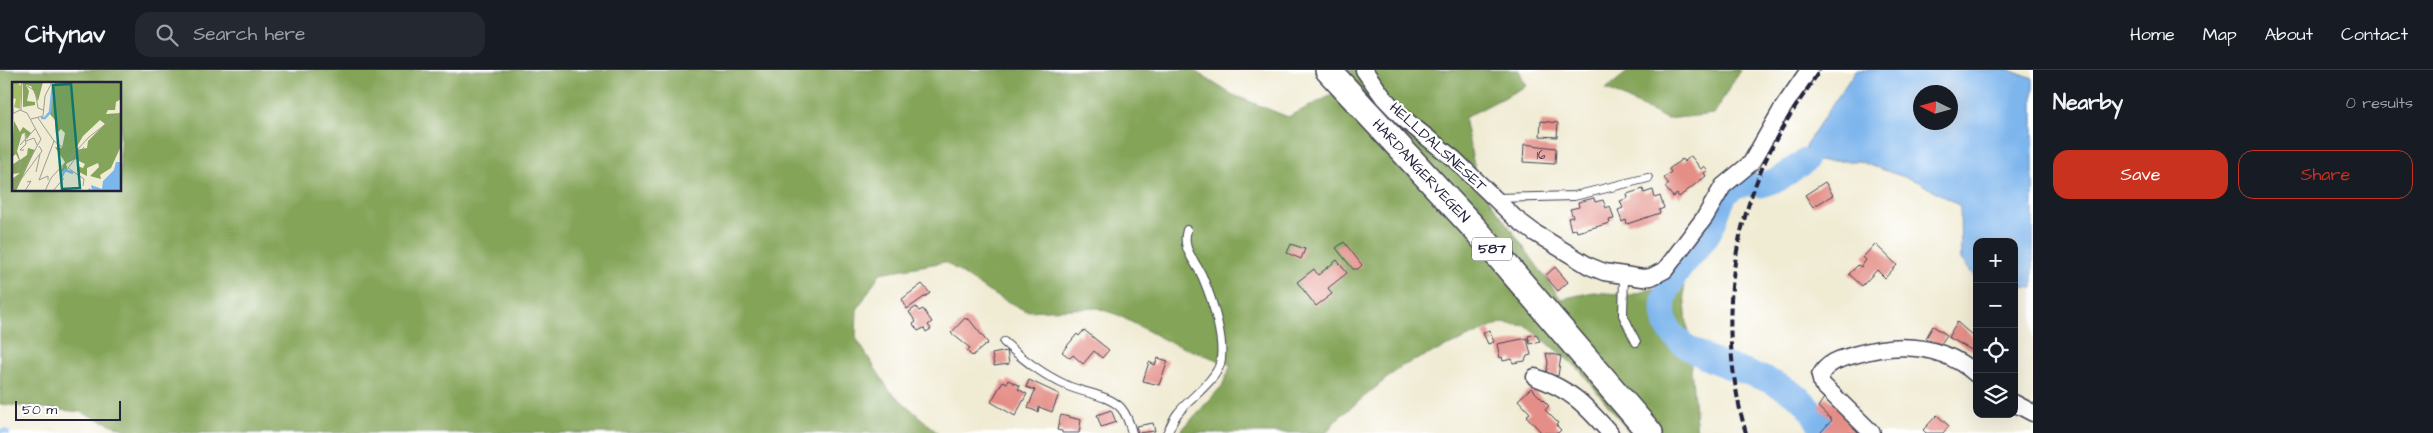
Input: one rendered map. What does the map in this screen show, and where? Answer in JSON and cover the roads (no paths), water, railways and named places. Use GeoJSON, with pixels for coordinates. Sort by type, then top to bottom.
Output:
{"type":"FeatureCollection","features":[{"type":"Feature","properties":{"kind":"main road","name":"HARDANGERVEGEN"},"geometry":{"type":"LineString","coordinates":[[1328,70],[1476,230],[1650,433]]}},
{"type":"Feature","properties":{"kind":"street","name":"HELLDALSNESET"},"geometry":{"type":"LineString","coordinates":[[1364,70],[1384,98],[1404,120],[1454,159],[1522,223],[1571,256],[1604,272],[1624,276],[1651,277],[1665,270],[1705,217],[1723,186],[1751,163],[1782,109],[1809,70]]}},
{"type":"Feature","properties":{"kind":"street"},"geometry":{"type":"LineString","coordinates":[[1872,433],[1822,384],[1820,376],[1831,363],[1882,348],[1920,347],[1958,361],[1976,373]]}},
{"type":"Feature","properties":{"kind":"street"},"geometry":{"type":"LineString","coordinates":[[1535,377],[1574,395],[1589,408],[1610,433]]}},
{"type":"Feature","properties":{"kind":"street"},"geometry":{"type":"LineString","coordinates":[[2018,405],[2033,413]]}},
{"type":"Feature","properties":{"kind":"lane","name":"HELLDALSNESET"},"geometry":{"type":"LineString","coordinates":[[1494,198],[1574,196],[1648,178]]}},
{"type":"Feature","properties":{"kind":"lane"},"geometry":{"type":"LineString","coordinates":[[1167,433],[1176,415],[1217,370],[1221,355],[1219,332],[1210,296],[1198,266],[1187,251],[1184,240],[1187,230]]}},
{"type":"Feature","properties":{"kind":"lane"},"geometry":{"type":"LineString","coordinates":[[1624,276],[1623,315],[1636,342]]}},
{"type":"Feature","properties":{"kind":"lane"},"geometry":{"type":"LineString","coordinates":[[1004,342],[1029,365],[1068,386],[1111,401],[1121,408],[1132,433]]}},
{"type":"Feature","properties":{"kind":"water"},"geometry":{"type":"Polygon","coordinates":[[[1856,70],[2009,70],[2033,79],[2033,288],[2018,286],[2018,238],[1973,238],[1973,275],[1961,259],[1960,206],[1919,182],[1858,161],[1805,161],[1806,144],[1856,70]]]}},
{"type":"Feature","properties":{"kind":"waterway"},"geometry":{"type":"LineString","coordinates":[[1761,185],[1779,179],[1805,161]]}},
{"type":"Feature","properties":{"kind":"waterway"},"geometry":{"type":"LineString","coordinates":[[1748,184],[1739,185],[1727,193],[1706,237],[1671,282],[1663,311],[1668,327],[1679,341],[1713,361],[1772,382],[1786,389],[1809,407],[1822,429]]}},
{"type":"Feature","properties":{"kind":"waterway"},"geometry":{"type":"LineString","coordinates":[[0,432],[5,431],[8,433]]}},
{"type":"Feature","properties":{"kind":"railway"},"geometry":{"type":"LineString","coordinates":[[1746,433],[1732,362],[1730,326],[1736,254],[1744,219],[1775,140],[1820,70]]}}]}
